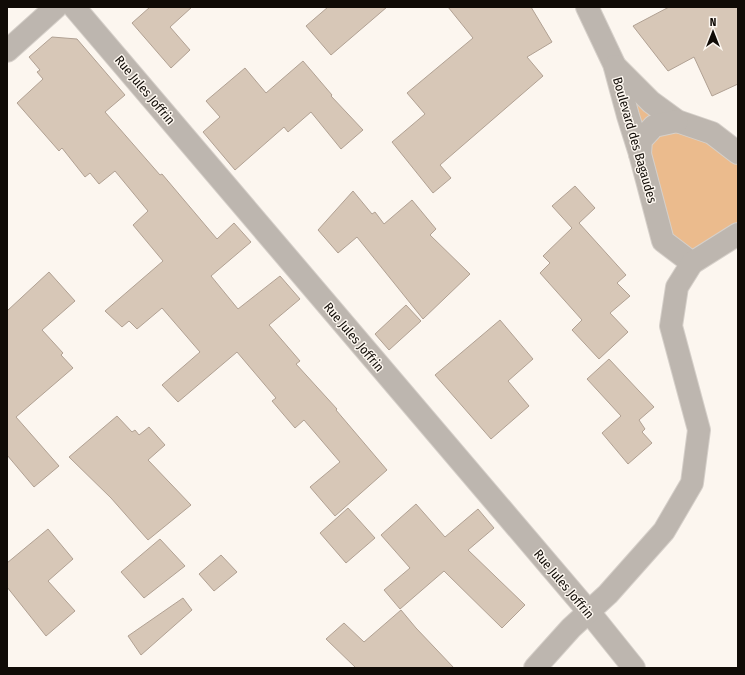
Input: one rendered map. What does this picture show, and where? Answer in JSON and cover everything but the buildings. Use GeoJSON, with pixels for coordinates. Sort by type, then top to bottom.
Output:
{"type":"FeatureCollection","features":[{"type":"Feature","properties":{"kind":"street"},"geometry":{"type":"LineString","coordinates":[[7,51],[56,7]]}},
{"type":"Feature","properties":{"kind":"street","name":"Rue Jules Joffrin"},"geometry":{"type":"LineString","coordinates":[[74,7],[634,668]]}},
{"type":"Feature","properties":{"kind":"street","name":"Boulevard des Bagaudes"},"geometry":{"type":"LineString","coordinates":[[587,7],[614,64],[663,241],[692,263]]}},
{"type":"Feature","properties":{"kind":"street"},"geometry":{"type":"LineString","coordinates":[[614,64],[651,102],[677,121],[712,133],[738,153]]}},
{"type":"Feature","properties":{"kind":"street"},"geometry":{"type":"LineString","coordinates":[[640,154],[641,140],[654,126],[677,121]]}},
{"type":"Feature","properties":{"kind":"street"},"geometry":{"type":"LineString","coordinates":[[535,668],[571,628],[608,594],[664,531],[692,484],[699,430],[671,326],[677,287],[692,263],[738,234]]}},
{"type":"Feature","properties":{"kind":"shaded area"},"geometry":{"type":"Polygon","coordinates":[[[614,64],[738,157],[738,234],[692,263],[663,241],[614,64]]]}}]}
